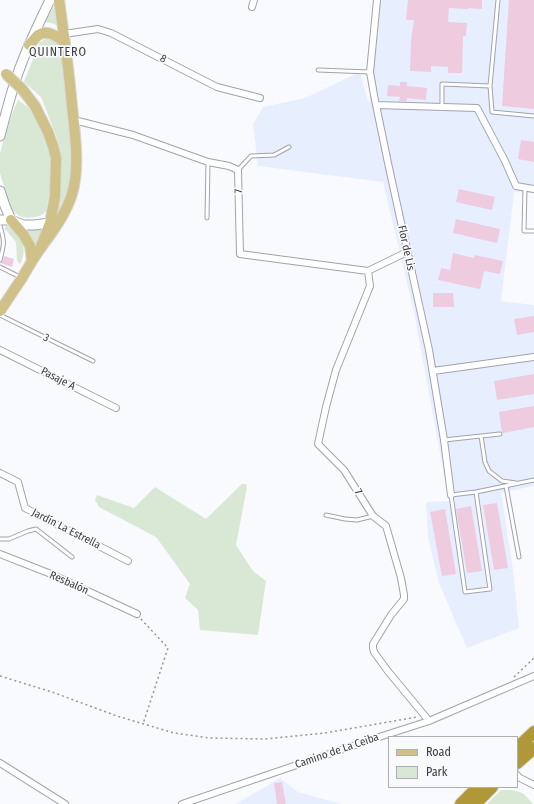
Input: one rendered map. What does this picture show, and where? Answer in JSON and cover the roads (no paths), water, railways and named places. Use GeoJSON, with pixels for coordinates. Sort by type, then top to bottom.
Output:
{"type":"FeatureCollection","features":[{"type":"Feature","properties":{"kind":"highway"},"geometry":{"type":"LineString","coordinates":[[518,747],[534,732]]}},
{"type":"Feature","properties":{"kind":"highway"},"geometry":{"type":"LineString","coordinates":[[518,762],[534,748]]}},
{"type":"Feature","properties":{"kind":"highway"},"geometry":{"type":"LineString","coordinates":[[460,804],[477,788]]}},
{"type":"Feature","properties":{"kind":"highway"},"geometry":{"type":"LineString","coordinates":[[475,804],[491,788]]}},
{"type":"Feature","properties":{"kind":"main road"},"geometry":{"type":"LineString","coordinates":[[0,136],[20,65],[50,0]]}},
{"type":"Feature","properties":{"kind":"main road"},"geometry":{"type":"LineString","coordinates":[[0,311],[69,202],[73,192],[76,169],[76,142],[59,0]]}},
{"type":"Feature","properties":{"kind":"main road"},"geometry":{"type":"LineString","coordinates":[[29,45],[39,34],[48,33],[56,35],[65,43]]}},
{"type":"Feature","properties":{"kind":"main road"},"geometry":{"type":"LineString","coordinates":[[3,72],[22,89],[35,106],[53,146],[56,158],[55,222]]}},
{"type":"Feature","properties":{"kind":"main road"},"geometry":{"type":"LineString","coordinates":[[0,191],[11,220],[23,234],[30,246],[32,261]]}},
{"type":"Feature","properties":{"kind":"main road"},"geometry":{"type":"LineString","coordinates":[[0,220],[11,220],[23,225],[34,226],[55,222]]}},
{"type":"Feature","properties":{"kind":"street"},"geometry":{"type":"LineString","coordinates":[[252,7],[254,0]]}},
{"type":"Feature","properties":{"kind":"street","name":"Flor de Lis"},"geometry":{"type":"LineString","coordinates":[[377,0],[370,72],[407,252],[428,342],[444,440],[451,495]]}},
{"type":"Feature","properties":{"kind":"street","name":"8"},"geometry":{"type":"LineString","coordinates":[[65,43],[98,29],[111,32],[217,86],[260,98]]}},
{"type":"Feature","properties":{"kind":"street"},"geometry":{"type":"LineString","coordinates":[[376,105],[477,108],[505,161],[516,186],[534,189]]}},
{"type":"Feature","properties":{"kind":"street"},"geometry":{"type":"LineString","coordinates":[[74,120],[133,135],[208,162],[229,166],[238,170]]}},
{"type":"Feature","properties":{"kind":"street","name":"7"},"geometry":{"type":"LineString","coordinates":[[238,170],[240,254],[368,271],[370,286],[336,370],[318,444],[344,470],[373,516]]}},
{"type":"Feature","properties":{"kind":"street"},"geometry":{"type":"LineString","coordinates":[[368,271],[407,252]]}},
{"type":"Feature","properties":{"kind":"street","name":"Pasaje A"},"geometry":{"type":"LineString","coordinates":[[0,350],[116,408]]}},
{"type":"Feature","properties":{"kind":"street"},"geometry":{"type":"LineString","coordinates":[[433,371],[534,357]]}},
{"type":"Feature","properties":{"kind":"street","name":"Jardín La Estrella"},"geometry":{"type":"LineString","coordinates":[[0,473],[18,482],[24,508],[128,561]]}},
{"type":"Feature","properties":{"kind":"street"},"geometry":{"type":"LineString","coordinates":[[373,516],[386,526],[401,578],[404,595],[404,599],[391,615],[373,644],[374,652],[429,721]]}},
{"type":"Feature","properties":{"kind":"street","name":"Resbalón"},"geometry":{"type":"LineString","coordinates":[[0,554],[51,574],[137,614]]}},
{"type":"Feature","properties":{"kind":"street","name":"Camino de La Ceiba"},"geometry":{"type":"LineString","coordinates":[[182,804],[365,741],[429,721],[534,676]]}},
{"type":"Feature","properties":{"kind":"street"},"geometry":{"type":"LineString","coordinates":[[0,763],[65,804]]}},
{"type":"Feature","properties":{"kind":"street"},"geometry":{"type":"LineString","coordinates":[[518,776],[534,785]]}},
{"type":"Feature","properties":{"kind":"lane"},"geometry":{"type":"LineString","coordinates":[[498,0],[490,86],[492,112],[534,116]]}},
{"type":"Feature","properties":{"kind":"lane"},"geometry":{"type":"LineString","coordinates":[[318,70],[370,72]]}},
{"type":"Feature","properties":{"kind":"lane"},"geometry":{"type":"LineString","coordinates":[[442,107],[442,84],[490,86]]}},
{"type":"Feature","properties":{"kind":"lane"},"geometry":{"type":"LineString","coordinates":[[238,170],[251,156],[274,155],[289,147]]}},
{"type":"Feature","properties":{"kind":"lane"},"geometry":{"type":"LineString","coordinates":[[207,218],[208,162]]}},
{"type":"Feature","properties":{"kind":"lane"},"geometry":{"type":"LineString","coordinates":[[525,188],[524,231],[534,231]]}},
{"type":"Feature","properties":{"kind":"lane"},"geometry":{"type":"LineString","coordinates":[[0,226],[4,242],[0,260]]}},
{"type":"Feature","properties":{"kind":"lane"},"geometry":{"type":"LineString","coordinates":[[0,267],[22,278]]}},
{"type":"Feature","properties":{"kind":"lane","name":"3"},"geometry":{"type":"LineString","coordinates":[[0,315],[92,361]]}},
{"type":"Feature","properties":{"kind":"lane"},"geometry":{"type":"LineString","coordinates":[[444,440],[500,434]]}},
{"type":"Feature","properties":{"kind":"lane"},"geometry":{"type":"LineString","coordinates":[[481,436],[484,462],[489,471],[502,481],[520,483]]}},
{"type":"Feature","properties":{"kind":"lane"},"geometry":{"type":"LineString","coordinates":[[476,492],[490,589],[465,592],[451,495],[476,492],[534,480]]}},
{"type":"Feature","properties":{"kind":"lane"},"geometry":{"type":"LineString","coordinates":[[506,486],[519,557]]}},
{"type":"Feature","properties":{"kind":"lane"},"geometry":{"type":"LineString","coordinates":[[326,515],[357,520],[373,516]]}},
{"type":"Feature","properties":{"kind":"lane"},"geometry":{"type":"LineString","coordinates":[[0,539],[9,539],[36,529],[72,557]]}},
{"type":"Feature","properties":{"kind":"district","name":"QUINTERO"},"geometry":{"type":"Point","coordinates":[58,53]}}]}
